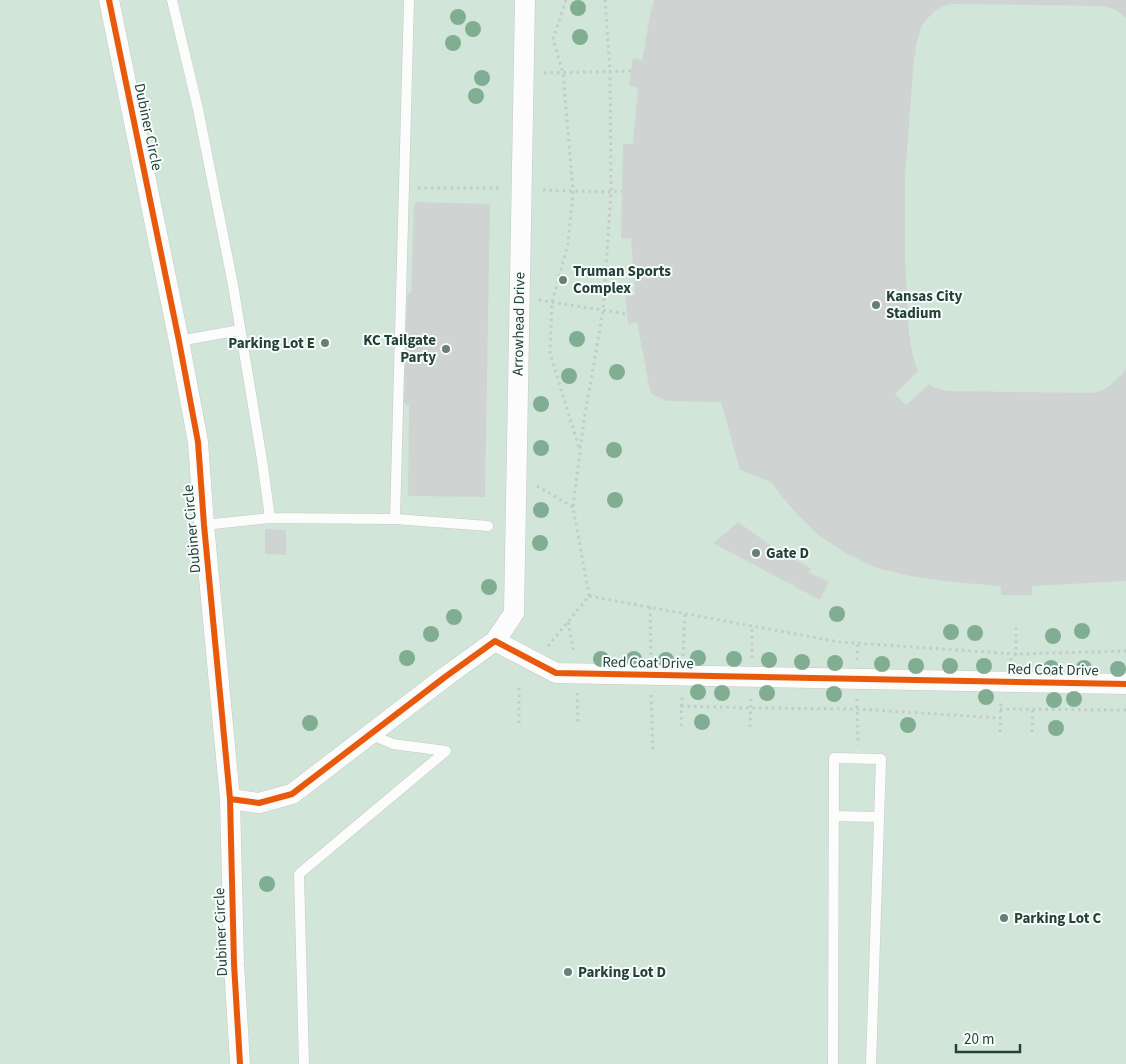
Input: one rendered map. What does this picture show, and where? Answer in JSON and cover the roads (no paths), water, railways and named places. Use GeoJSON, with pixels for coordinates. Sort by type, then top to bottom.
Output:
{"type":"FeatureCollection","features":[{"type":"Feature","properties":{"kind":"street","name":"Dubiner Circle"},"geometry":{"type":"LineString","coordinates":[[109,0],[198,442],[230,800],[234,964],[240,1064]]}},
{"type":"Feature","properties":{"kind":"street","name":"Arrowhead Drive"},"geometry":{"type":"LineString","coordinates":[[495,641],[514,613],[525,0]]}},
{"type":"Feature","properties":{"kind":"street","name":"Red Coat Drive"},"geometry":{"type":"LineString","coordinates":[[495,641],[556,673],[1126,684]]}},
{"type":"Feature","properties":{"kind":"street"},"geometry":{"type":"LineString","coordinates":[[230,800],[259,803],[292,794],[495,641]]}},
{"type":"Feature","properties":{"kind":"lane"},"geometry":{"type":"LineString","coordinates":[[172,0],[198,109],[233,285],[270,518]]}},
{"type":"Feature","properties":{"kind":"lane"},"geometry":{"type":"LineString","coordinates":[[395,520],[409,0]]}},
{"type":"Feature","properties":{"kind":"lane"},"geometry":{"type":"LineString","coordinates":[[179,341],[240,330]]}},
{"type":"Feature","properties":{"kind":"lane"},"geometry":{"type":"LineString","coordinates":[[204,525],[270,518],[395,520],[488,526]]}},
{"type":"Feature","properties":{"kind":"lane"},"geometry":{"type":"LineString","coordinates":[[304,1064],[299,874],[446,751],[393,744],[370,734]]}},
{"type":"Feature","properties":{"kind":"lane"},"geometry":{"type":"LineString","coordinates":[[833,1064],[834,758],[880,759],[871,1064]]}},
{"type":"Feature","properties":{"kind":"lane"},"geometry":{"type":"LineString","coordinates":[[834,816],[879,817]]}},
{"type":"Feature","properties":{"kind":"place","name":"Truman Sports Complex"},"geometry":{"type":"Point","coordinates":[563,280]}},
{"type":"Feature","properties":{"kind":"place","name":"Kansas City Stadium"},"geometry":{"type":"Point","coordinates":[876,305]}},
{"type":"Feature","properties":{"kind":"place","name":"Parking Lot E"},"geometry":{"type":"Point","coordinates":[325,343]}},
{"type":"Feature","properties":{"kind":"place","name":"KC Tailgate Party"},"geometry":{"type":"Point","coordinates":[446,349]}},
{"type":"Feature","properties":{"kind":"place","name":"Gate D"},"geometry":{"type":"Point","coordinates":[756,553]}},
{"type":"Feature","properties":{"kind":"place","name":"Parking Lot C"},"geometry":{"type":"Point","coordinates":[1004,918]}},
{"type":"Feature","properties":{"kind":"place","name":"Parking Lot D"},"geometry":{"type":"Point","coordinates":[568,972]}}]}
